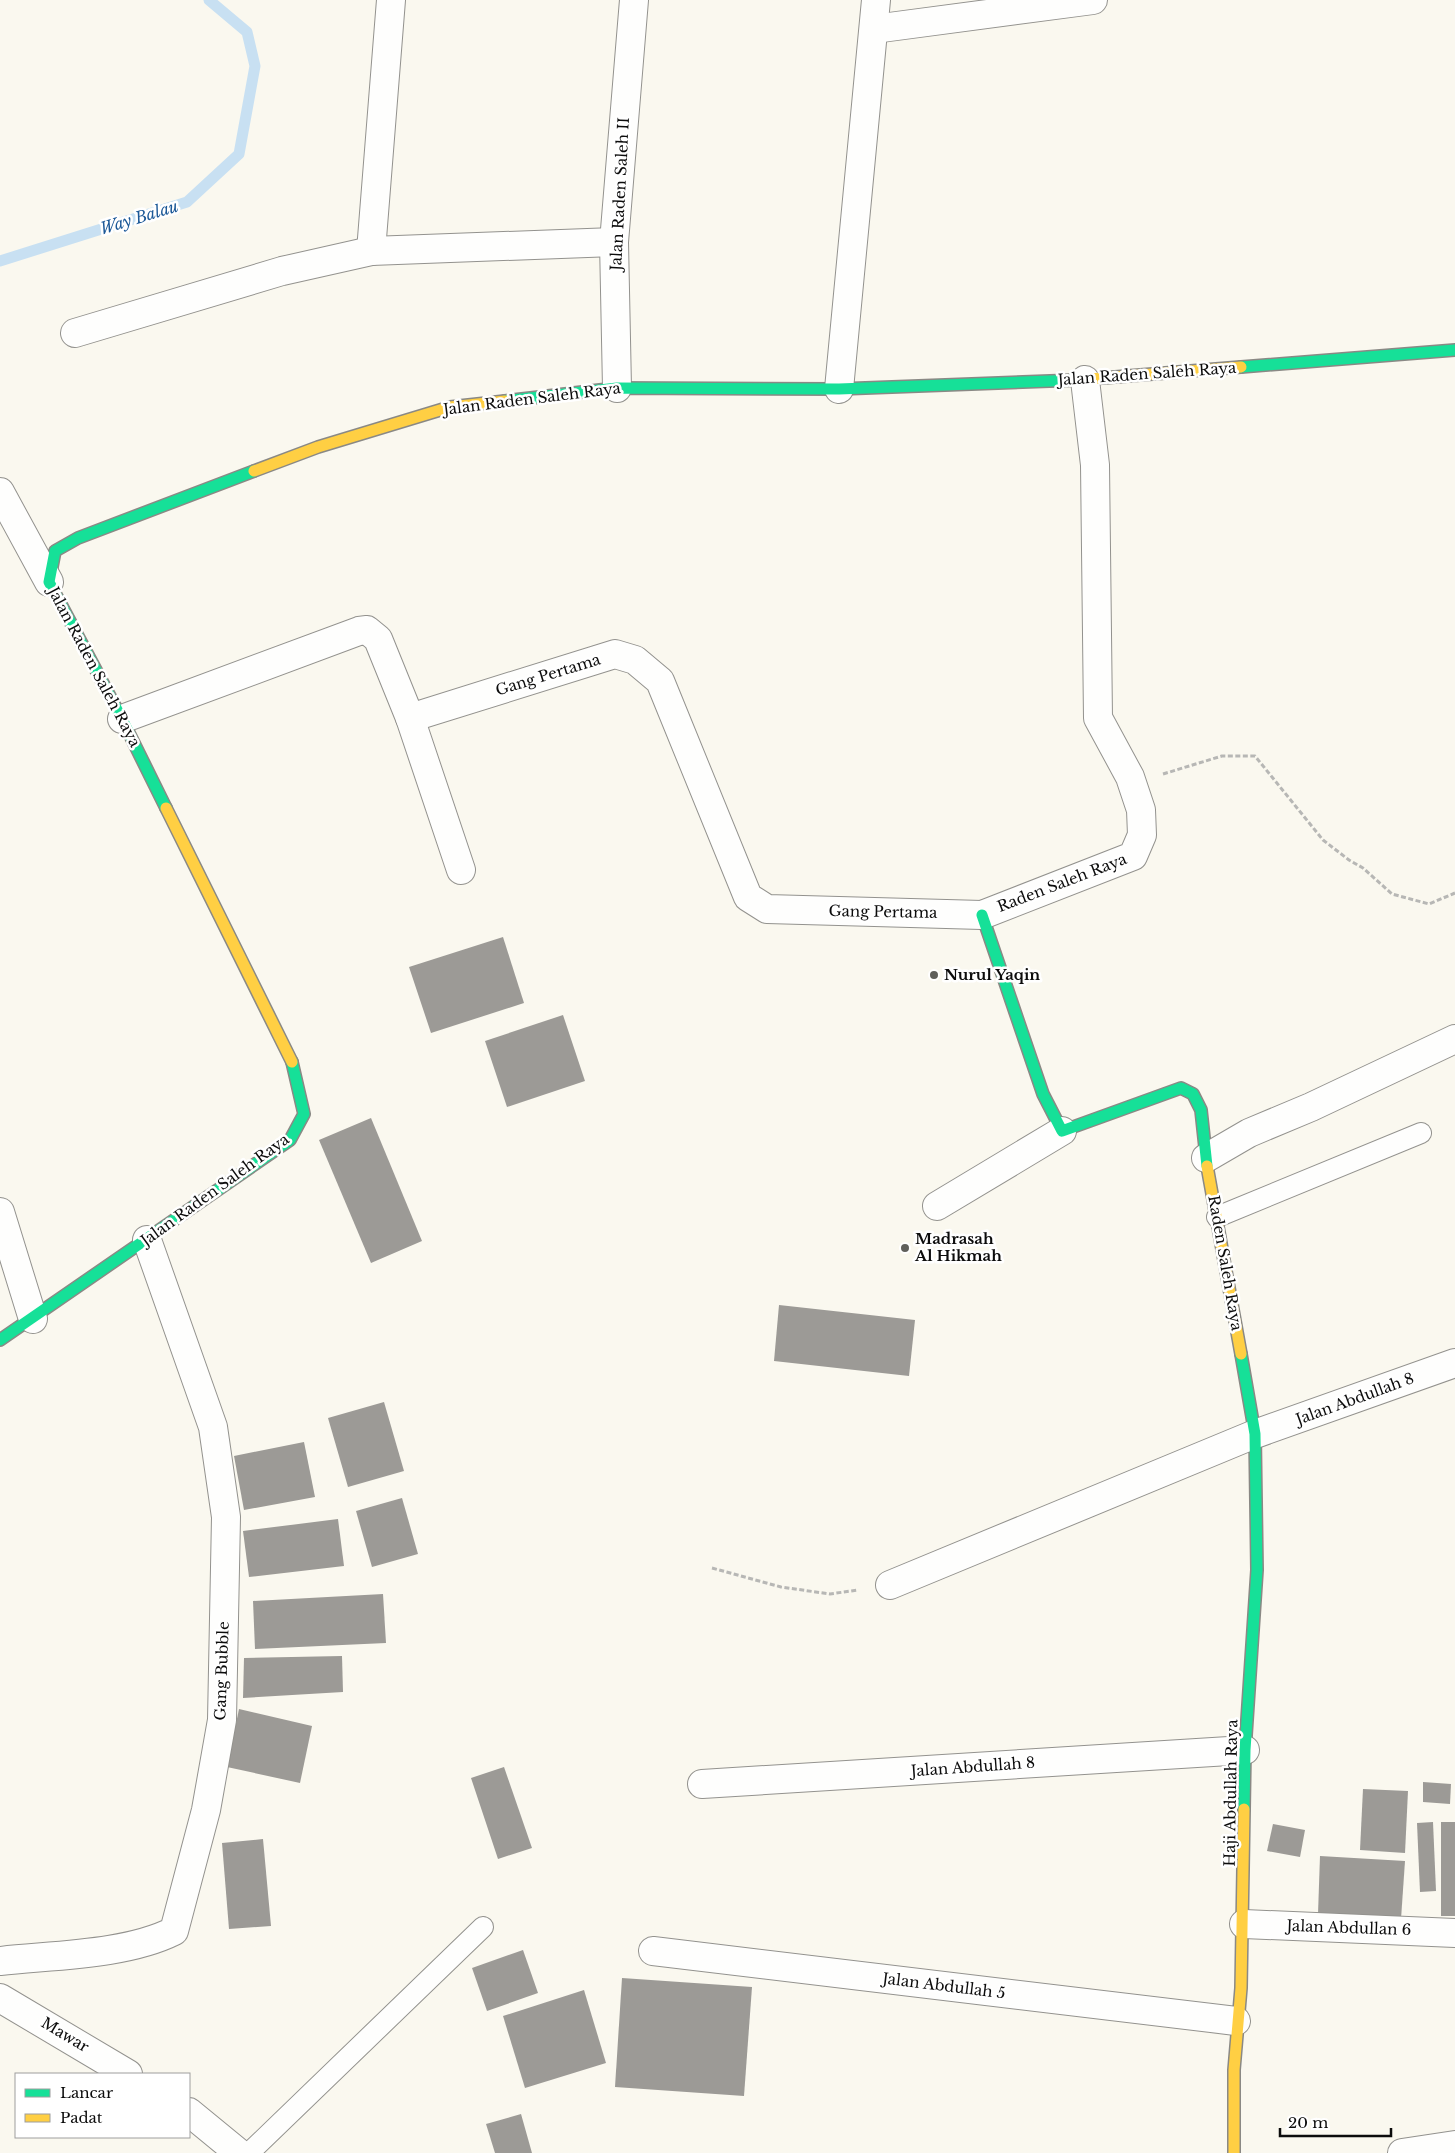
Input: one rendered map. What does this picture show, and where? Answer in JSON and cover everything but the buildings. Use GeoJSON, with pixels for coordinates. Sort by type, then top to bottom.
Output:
{"type":"FeatureCollection","features":[{"type":"Feature","properties":{"kind":"street"},"geometry":{"type":"LineString","coordinates":[[371,251],[391,0]]}},
{"type":"Feature","properties":{"kind":"street","name":"Jalan Raden Saleh II"},"geometry":{"type":"LineString","coordinates":[[617,388],[614,242],[634,0]]}},
{"type":"Feature","properties":{"kind":"street"},"geometry":{"type":"LineString","coordinates":[[838,389],[876,0]]}},
{"type":"Feature","properties":{"kind":"street"},"geometry":{"type":"LineString","coordinates":[[874,29],[1093,0]]}},
{"type":"Feature","properties":{"kind":"street"},"geometry":{"type":"LineString","coordinates":[[75,332],[282,271],[371,251],[614,242]]}},
{"type":"Feature","properties":{"kind":"street","name":"Jalan Raden Saleh Raya"},"geometry":{"type":"LineString","coordinates":[[0,1340],[290,1140],[304,1114],[295,1068],[122,719],[49,582],[55,551],[78,538],[318,447],[450,407],[617,388],[838,389],[1085,380],[1455,350]]}},
{"type":"Feature","properties":{"kind":"street","name":"Raden Saleh Raya"},"geometry":{"type":"LineString","coordinates":[[1085,380],[1095,465],[1098,718],[1130,777],[1141,810],[1142,835],[1133,856],[982,915],[1043,1094],[1062,1132],[1181,1088],[1193,1094],[1201,1110],[1206,1158],[1255,1434]]}},
{"type":"Feature","properties":{"kind":"street"},"geometry":{"type":"LineString","coordinates":[[0,492],[49,582]]}},
{"type":"Feature","properties":{"kind":"street"},"geometry":{"type":"LineString","coordinates":[[122,719],[359,631],[367,630],[378,639],[410,718],[461,870]]}},
{"type":"Feature","properties":{"kind":"street","name":"Gang Pertama"},"geometry":{"type":"LineString","coordinates":[[410,718],[615,654],[635,660],[660,680],[748,897],[767,910],[982,915]]}},
{"type":"Feature","properties":{"kind":"street"},"geometry":{"type":"LineString","coordinates":[[1206,1158],[1249,1133],[1455,1038]]}},
{"type":"Feature","properties":{"kind":"street"},"geometry":{"type":"LineString","coordinates":[[937,1206],[1062,1132]]}},
{"type":"Feature","properties":{"kind":"street"},"geometry":{"type":"LineString","coordinates":[[0,1212],[33,1318]]}},
{"type":"Feature","properties":{"kind":"street","name":"Gang Bubble"},"geometry":{"type":"LineString","coordinates":[[0,1961],[119,1948],[155,1940],[174,1931],[206,1810],[222,1720],[226,1517],[213,1427],[147,1240]]}},
{"type":"Feature","properties":{"kind":"street","name":"Jalan Abdullah 8"},"geometry":{"type":"LineString","coordinates":[[890,1585],[1255,1434],[1455,1363]]}},
{"type":"Feature","properties":{"kind":"street","name":"Haji Abdullah Raya"},"geometry":{"type":"LineString","coordinates":[[1234,2153],[1232,2068],[1236,2021],[1242,1988],[1245,1750],[1257,1570],[1255,1434]]}},
{"type":"Feature","properties":{"kind":"street","name":"Jalan Abdullah 8"},"geometry":{"type":"LineString","coordinates":[[702,1784],[1245,1750]]}},
{"type":"Feature","properties":{"kind":"street","name":"Jalan Abdullan 6"},"geometry":{"type":"LineString","coordinates":[[1244,1924],[1455,1933]]}},
{"type":"Feature","properties":{"kind":"street","name":"Jalan Abdullah 5"},"geometry":{"type":"LineString","coordinates":[[653,1951],[1236,2021]]}},
{"type":"Feature","properties":{"kind":"street","name":"Mawar"},"geometry":{"type":"LineString","coordinates":[[0,1998],[126,2073]]}},
{"type":"Feature","properties":{"kind":"street"},"geometry":{"type":"LineString","coordinates":[[190,2113],[239,2153]]}},
{"type":"Feature","properties":{"kind":"street"},"geometry":{"type":"LineString","coordinates":[[1402,2153],[1455,2145]]}},
{"type":"Feature","properties":{"kind":"lane"},"geometry":{"type":"LineString","coordinates":[[1217,1217],[1421,1133]]}},
{"type":"Feature","properties":{"kind":"lane"},"geometry":{"type":"LineString","coordinates":[[249,2153],[483,1927]]}},
{"type":"Feature","properties":{"kind":"path"},"geometry":{"type":"LineString","coordinates":[[1130,777],[1178,770],[1222,756],[1255,756],[1323,840],[1363,868],[1392,894],[1430,904],[1455,893]]}},
{"type":"Feature","properties":{"kind":"path"},"geometry":{"type":"LineString","coordinates":[[712,1568],[781,1587],[830,1594],[890,1585]]}},
{"type":"Feature","properties":{"kind":"waterway","name":"Way Balau"},"geometry":{"type":"LineString","coordinates":[[0,261],[187,202],[239,154],[255,66],[247,32],[209,0]]}},
{"type":"Feature","properties":{"kind":"traffic: fast"},"geometry":{"type":"LineString","coordinates":[[1241,367],[1455,350]]}},
{"type":"Feature","properties":{"kind":"traffic: fast"},"geometry":{"type":"LineString","coordinates":[[505,401],[617,388],[839,389],[1077,380]]}},
{"type":"Feature","properties":{"kind":"traffic: fast"},"geometry":{"type":"LineString","coordinates":[[166,808],[122,719],[49,582],[55,551],[78,538],[254,471]]}},
{"type":"Feature","properties":{"kind":"traffic: fast"},"geometry":{"type":"LineString","coordinates":[[982,915],[1043,1094],[1062,1131],[1181,1088],[1193,1094],[1201,1110],[1207,1166]]}},
{"type":"Feature","properties":{"kind":"traffic: fast"},"geometry":{"type":"LineString","coordinates":[[0,1340],[290,1140],[304,1114],[292,1062]]}},
{"type":"Feature","properties":{"kind":"traffic: fast"},"geometry":{"type":"LineString","coordinates":[[1241,1354],[1255,1434],[1257,1570],[1245,1750],[1244,1809]]}},
{"type":"Feature","properties":{"kind":"traffic: slow"},"geometry":{"type":"LineString","coordinates":[[1077,380],[1241,367]]}},
{"type":"Feature","properties":{"kind":"traffic: slow"},"geometry":{"type":"LineString","coordinates":[[254,471],[318,447],[450,407],[505,401]]}},
{"type":"Feature","properties":{"kind":"traffic: slow"},"geometry":{"type":"LineString","coordinates":[[166,808],[292,1062]]}},
{"type":"Feature","properties":{"kind":"traffic: slow"},"geometry":{"type":"LineString","coordinates":[[1207,1166],[1241,1354]]}},
{"type":"Feature","properties":{"kind":"traffic: slow"},"geometry":{"type":"LineString","coordinates":[[1234,2153],[1234,2070],[1241,1988],[1244,1809]]}},
{"type":"Feature","properties":{"kind":"place","name":"Nurul Yaqin"},"geometry":{"type":"Point","coordinates":[934,975]}},
{"type":"Feature","properties":{"kind":"place","name":"Madrasah Al Hikmah"},"geometry":{"type":"Point","coordinates":[905,1248]}}]}
